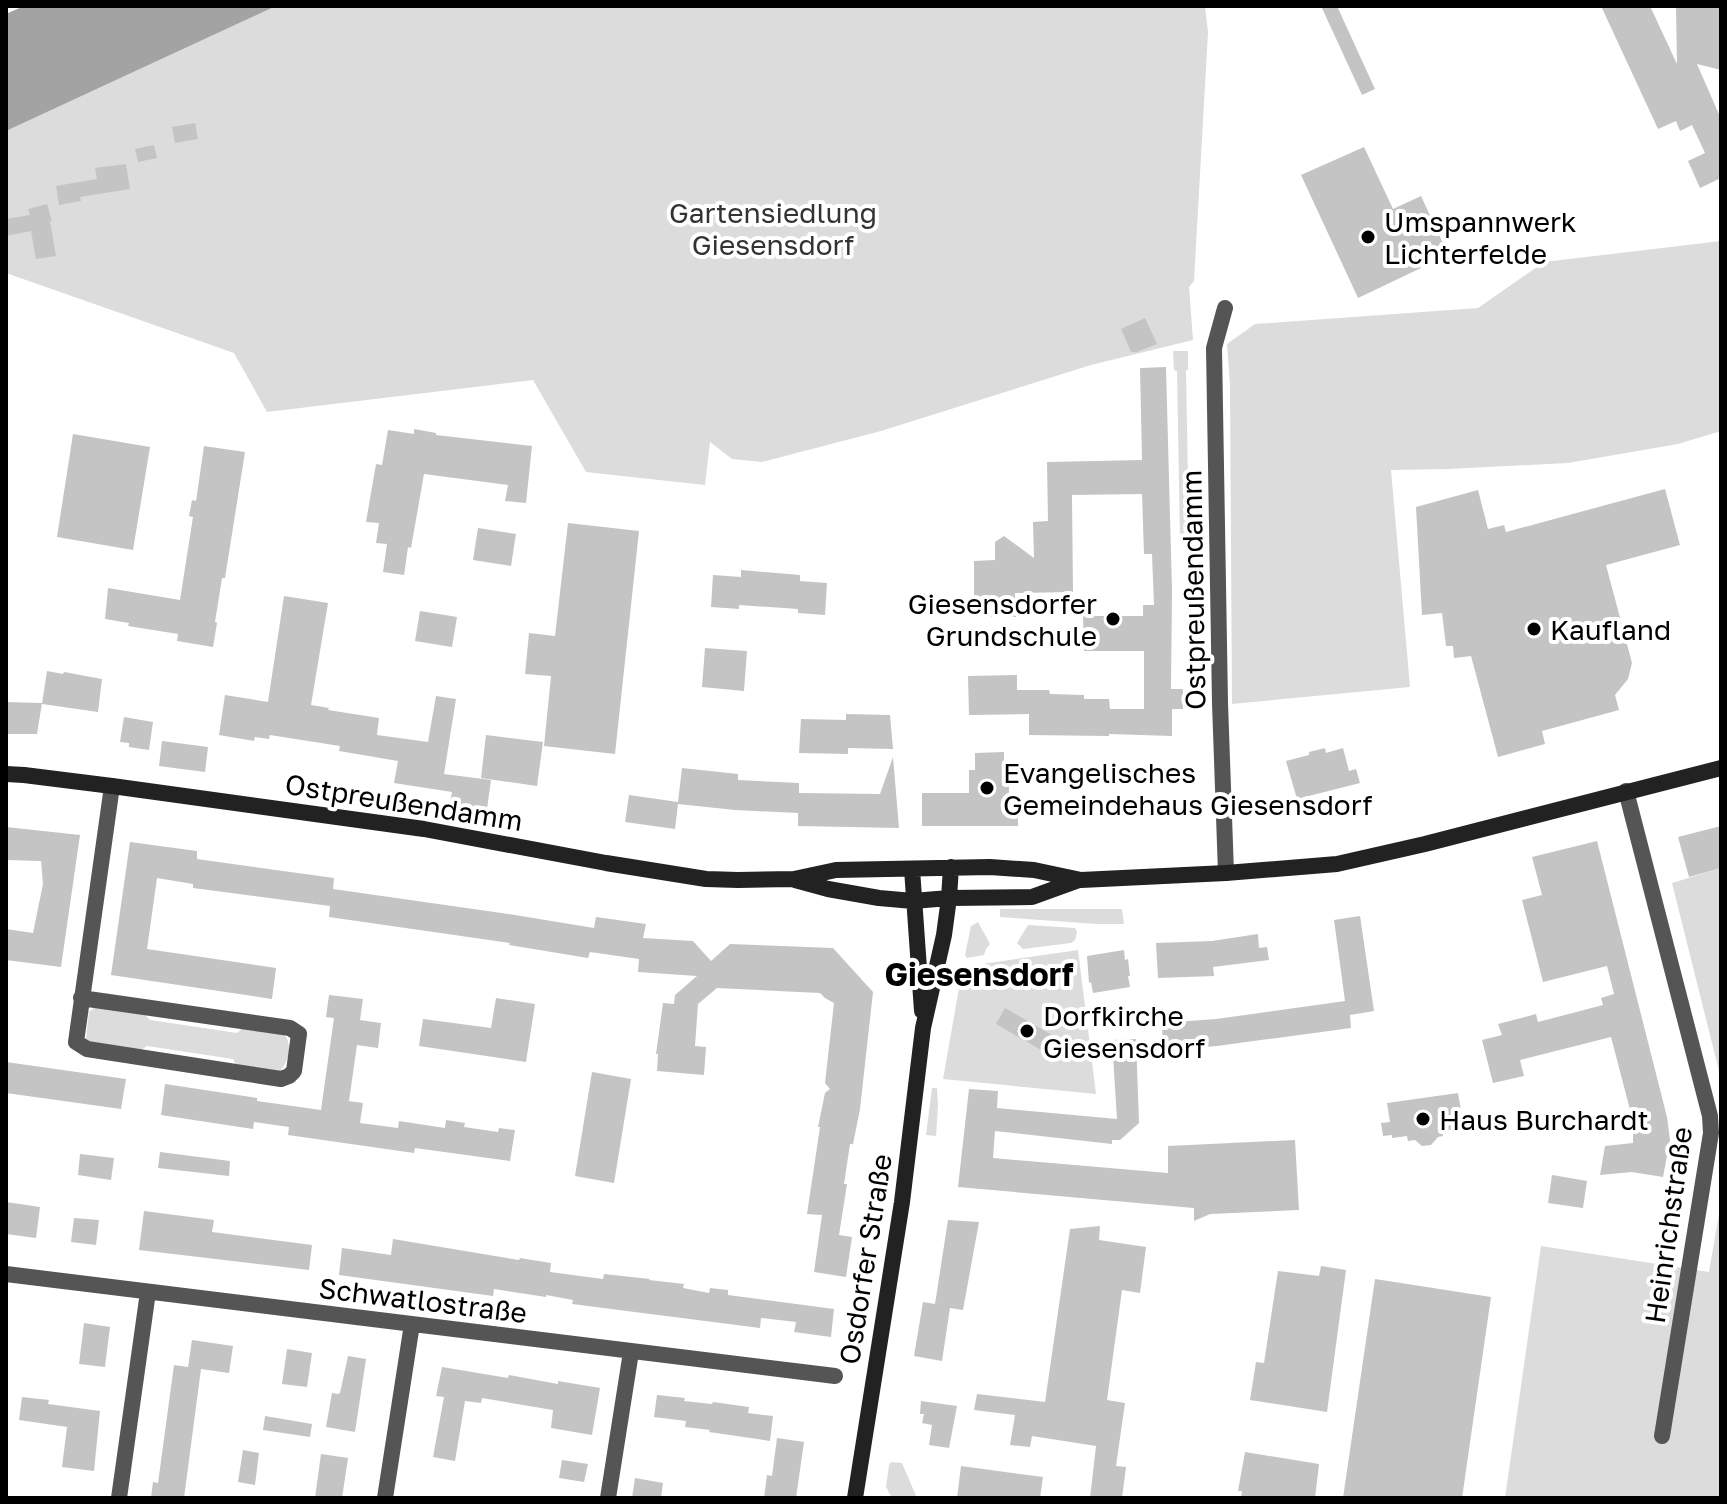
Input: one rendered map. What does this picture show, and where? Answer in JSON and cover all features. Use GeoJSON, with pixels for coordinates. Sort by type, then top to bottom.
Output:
{"type":"FeatureCollection","features":[{"type":"Feature","properties":{"kind":"main road","name":"Ostpreußendamm"},"geometry":{"type":"LineString","coordinates":[[6,774],[424,829],[676,875],[738,880],[794,879],[836,870],[990,867],[1034,870],[1081,880],[1226,873],[1361,860],[1721,768]]}},
{"type":"Feature","properties":{"kind":"main road","name":"Osdorfer Straße"},"geometry":{"type":"LineString","coordinates":[[855,1498],[902,1202],[923,1028],[944,935],[951,867]]}},
{"type":"Feature","properties":{"kind":"main road","name":"Osdorfer Straße"},"geometry":{"type":"LineString","coordinates":[[912,869],[923,1028]]}},
{"type":"Feature","properties":{"kind":"main road","name":"Ostpreußendamm"},"geometry":{"type":"LineString","coordinates":[[794,879],[828,889],[913,901],[1032,897],[1081,880]]}},
{"type":"Feature","properties":{"kind":"street","name":"Ostpreußendamm"},"geometry":{"type":"LineString","coordinates":[[1225,308],[1214,348],[1226,873]]}},
{"type":"Feature","properties":{"kind":"street"},"geometry":{"type":"LineString","coordinates":[[81,998],[290,1028],[299,1034],[294,1071],[281,1079],[87,1049],[76,1042],[81,998],[112,786]]}},
{"type":"Feature","properties":{"kind":"street","name":"Heinrichstraße"},"geometry":{"type":"LineString","coordinates":[[1626,791],[1710,1116],[1711,1133],[1662,1436]]}},
{"type":"Feature","properties":{"kind":"street","name":"Schwatlostraße"},"geometry":{"type":"LineString","coordinates":[[6,1274],[835,1376]]}},
{"type":"Feature","properties":{"kind":"street"},"geometry":{"type":"LineString","coordinates":[[119,1498],[148,1292]]}},
{"type":"Feature","properties":{"kind":"street"},"geometry":{"type":"LineString","coordinates":[[385,1498],[412,1324]]}},
{"type":"Feature","properties":{"kind":"street"},"geometry":{"type":"LineString","coordinates":[[608,1498],[631,1352]]}},
{"type":"Feature","properties":{"kind":"green space","name":"Gartensiedlung Giesensdorf"},"geometry":{"type":"Polygon","coordinates":[[[276,6],[1205,6],[1208,32],[1194,281],[1189,287],[1193,340],[1091,365],[881,431],[762,462],[732,459],[710,442],[705,485],[586,472],[533,380],[267,412],[234,353],[6,273],[6,131],[276,6]]]}},
{"type":"Feature","properties":{"kind":"green space"},"geometry":{"type":"Polygon","coordinates":[[[1721,241],[1721,431],[1678,444],[1568,463],[1391,470],[1410,687],[1232,704],[1230,385],[1227,344],[1255,324],[1478,308],[1544,262],[1721,241]]]}},
{"type":"Feature","properties":{"kind":"green space"},"geometry":{"type":"Polygon","coordinates":[[[1173,351],[1188,351],[1189,538],[1180,538],[1177,371],[1174,370],[1173,351]]]}},
{"type":"Feature","properties":{"kind":"green space"},"geometry":{"type":"Polygon","coordinates":[[[1721,868],[1721,1079],[1672,883],[1721,868]]]}},
{"type":"Feature","properties":{"kind":"green space"},"geometry":{"type":"Polygon","coordinates":[[[1000,909],[1122,909],[1124,924],[1000,917],[1000,909]]]}},
{"type":"Feature","properties":{"kind":"green space"},"geometry":{"type":"Polygon","coordinates":[[[978,922],[990,944],[984,955],[967,958],[971,926],[978,922]]]}},
{"type":"Feature","properties":{"kind":"green space"},"geometry":{"type":"Polygon","coordinates":[[[1028,925],[1075,928],[1077,932],[1071,943],[1023,949],[1017,943],[1028,925]]]}},
{"type":"Feature","properties":{"kind":"green space"},"geometry":{"type":"Polygon","coordinates":[[[1078,950],[1096,1094],[943,1079],[961,977],[982,964],[1078,950]]]}},
{"type":"Feature","properties":{"kind":"green space"},"geometry":{"type":"Polygon","coordinates":[[[96,1006],[143,1013],[150,1020],[237,1033],[245,1026],[285,1035],[289,1045],[288,1055],[278,1073],[237,1067],[233,1059],[147,1046],[138,1052],[89,1042],[86,1038],[89,1012],[96,1006]]]}},
{"type":"Feature","properties":{"kind":"green space"},"geometry":{"type":"Polygon","coordinates":[[[932,1088],[937,1088],[936,1136],[926,1135],[932,1088]]]}},
{"type":"Feature","properties":{"kind":"green space"},"geometry":{"type":"Polygon","coordinates":[[[1721,1202],[1721,1498],[1505,1498],[1541,1246],[1709,1272],[1721,1202]]]}},
{"type":"Feature","properties":{"kind":"green space"},"geometry":{"type":"Polygon","coordinates":[[[891,1462],[902,1463],[917,1498],[892,1498],[886,1487],[891,1462]]]}},
{"type":"Feature","properties":{"kind":"shaded area"},"geometry":{"type":"Polygon","coordinates":[[[24,6],[276,6],[6,131],[6,14],[24,6]]]}},
{"type":"Feature","properties":{"kind":"building"},"geometry":{"type":"Polygon","coordinates":[[[1321,6],[1337,6],[1375,89],[1362,95],[1321,6]]]}},
{"type":"Feature","properties":{"kind":"building"},"geometry":{"type":"Polygon","coordinates":[[[1601,6],[1650,6],[1677,64],[1676,6],[1721,6],[1721,70],[1697,64],[1721,119],[1721,178],[1700,188],[1688,161],[1705,153],[1692,125],[1680,131],[1676,121],[1658,129],[1601,6]]]}},
{"type":"Feature","properties":{"kind":"building"},"geometry":{"type":"Polygon","coordinates":[[[195,123],[198,139],[175,143],[172,127],[195,123]]]}},
{"type":"Feature","properties":{"kind":"building"},"geometry":{"type":"Polygon","coordinates":[[[154,145],[157,158],[138,162],[135,149],[154,145]]]}},
{"type":"Feature","properties":{"kind":"building","name":"Umspannwerk Lichterfelde"},"geometry":{"type":"Polygon","coordinates":[[[1364,147],[1393,209],[1421,196],[1447,252],[1358,298],[1301,175],[1364,147]]]}},
{"type":"Feature","properties":{"kind":"building"},"geometry":{"type":"Polygon","coordinates":[[[126,164],[130,189],[80,197],[81,201],[59,205],[56,186],[97,179],[95,168],[126,164]]]}},
{"type":"Feature","properties":{"kind":"building"},"geometry":{"type":"Polygon","coordinates":[[[47,204],[56,256],[36,259],[31,231],[6,236],[6,219],[30,215],[28,209],[47,204]]]}},
{"type":"Feature","properties":{"kind":"building"},"geometry":{"type":"Polygon","coordinates":[[[1145,318],[1157,344],[1131,352],[1121,329],[1145,318]]]}},
{"type":"Feature","properties":{"kind":"building"},"geometry":{"type":"Polygon","coordinates":[[[1166,367],[1172,590],[1171,689],[1183,689],[1183,709],[1172,709],[1172,736],[1029,735],[1029,714],[969,715],[968,676],[1017,675],[1017,690],[1049,690],[1050,694],[1109,699],[1110,709],[1144,709],[1144,651],[1084,651],[1083,616],[1143,616],[1143,605],[1154,605],[1152,554],[1144,554],[1142,494],[1072,495],[1073,592],[1015,593],[1016,617],[991,617],[991,602],[974,602],[974,561],[995,560],[995,542],[1004,536],[1034,558],[1033,522],[1048,521],[1047,462],[1142,460],[1140,368],[1166,367]]]}},
{"type":"Feature","properties":{"kind":"building"},"geometry":{"type":"Polygon","coordinates":[[[414,429],[436,435],[532,446],[526,503],[505,501],[508,485],[424,474],[404,575],[383,572],[387,544],[376,543],[379,523],[366,522],[376,464],[382,465],[388,430],[414,434],[414,429]]]}},
{"type":"Feature","properties":{"kind":"building"},"geometry":{"type":"Polygon","coordinates":[[[73,434],[150,447],[133,550],[57,537],[73,434]]]}},
{"type":"Feature","properties":{"kind":"building"},"geometry":{"type":"Polygon","coordinates":[[[204,446],[245,452],[213,647],[177,641],[178,634],[105,619],[108,588],[180,600],[193,517],[189,516],[192,500],[196,501],[204,446]]]}},
{"type":"Feature","properties":{"kind":"building","name":"Kaufland"},"geometry":{"type":"Polygon","coordinates":[[[1665,489],[1680,545],[1606,565],[1632,663],[1628,679],[1615,695],[1619,710],[1542,731],[1545,744],[1498,757],[1471,656],[1454,658],[1453,646],[1446,646],[1442,613],[1422,615],[1416,507],[1478,490],[1488,529],[1504,525],[1506,532],[1665,489]]]}},
{"type":"Feature","properties":{"kind":"building"},"geometry":{"type":"Polygon","coordinates":[[[568,523],[639,531],[615,754],[544,746],[551,676],[525,674],[529,633],[555,636],[568,523]]]}},
{"type":"Feature","properties":{"kind":"building"},"geometry":{"type":"Polygon","coordinates":[[[478,528],[516,534],[511,566],[473,560],[478,528]]]}},
{"type":"Feature","properties":{"kind":"building"},"geometry":{"type":"Polygon","coordinates":[[[741,570],[800,575],[800,581],[827,583],[825,615],[798,613],[798,609],[739,605],[739,609],[711,607],[713,575],[741,577],[741,570]]]}},
{"type":"Feature","properties":{"kind":"building"},"geometry":{"type":"Polygon","coordinates":[[[284,596],[328,603],[311,705],[379,718],[377,735],[428,742],[436,696],[456,699],[444,774],[491,780],[487,809],[450,804],[452,792],[394,783],[398,761],[339,751],[340,746],[270,735],[269,739],[255,737],[254,741],[219,735],[225,695],[268,702],[284,596]]]}},
{"type":"Feature","properties":{"kind":"building"},"geometry":{"type":"Polygon","coordinates":[[[420,611],[457,617],[452,647],[415,641],[420,611]]]}},
{"type":"Feature","properties":{"kind":"building"},"geometry":{"type":"Polygon","coordinates":[[[705,648],[747,651],[744,691],[702,687],[705,648]]]}},
{"type":"Feature","properties":{"kind":"building"},"geometry":{"type":"Polygon","coordinates":[[[47,671],[102,679],[98,712],[42,704],[47,671]]]}},
{"type":"Feature","properties":{"kind":"building"},"geometry":{"type":"Polygon","coordinates":[[[6,702],[42,703],[37,734],[6,734],[6,702]]]}},
{"type":"Feature","properties":{"kind":"building"},"geometry":{"type":"Polygon","coordinates":[[[846,714],[890,715],[893,749],[848,748],[848,754],[799,753],[801,719],[846,720],[846,714]]]}},
{"type":"Feature","properties":{"kind":"building"},"geometry":{"type":"Polygon","coordinates":[[[124,717],[153,722],[149,750],[129,747],[129,743],[120,742],[124,717]]]}},
{"type":"Feature","properties":{"kind":"building"},"geometry":{"type":"Polygon","coordinates":[[[486,735],[543,742],[537,786],[481,778],[486,735]]]}},
{"type":"Feature","properties":{"kind":"building"},"geometry":{"type":"Polygon","coordinates":[[[162,741],[208,747],[205,772],[159,766],[162,741]]]}},
{"type":"Feature","properties":{"kind":"building"},"geometry":{"type":"Polygon","coordinates":[[[1325,748],[1326,753],[1343,748],[1349,771],[1356,769],[1360,783],[1297,799],[1286,761],[1325,748]]]}},
{"type":"Feature","properties":{"kind":"building","name":"Evangelisches Gemeindehaus Giesensdorf"},"geometry":{"type":"Polygon","coordinates":[[[1004,752],[1004,773],[1009,773],[1009,793],[1018,793],[1018,826],[922,826],[922,793],[969,793],[969,770],[975,770],[975,753],[1004,752]]]}},
{"type":"Feature","properties":{"kind":"building"},"geometry":{"type":"Polygon","coordinates":[[[893,757],[899,828],[798,826],[798,813],[678,804],[675,829],[625,822],[629,795],[678,802],[682,768],[738,774],[738,780],[799,783],[799,793],[880,794],[893,757]]]}},
{"type":"Feature","properties":{"kind":"building"},"geometry":{"type":"Polygon","coordinates":[[[1721,826],[1721,868],[1689,877],[1678,837],[1721,826]]]}},
{"type":"Feature","properties":{"kind":"building"},"geometry":{"type":"Polygon","coordinates":[[[6,827],[80,835],[61,967],[6,960],[6,929],[33,933],[43,884],[41,861],[6,860],[6,827]]]}},
{"type":"Feature","properties":{"kind":"building"},"geometry":{"type":"Polygon","coordinates":[[[1597,841],[1667,1117],[1670,1140],[1663,1177],[1632,1172],[1600,1175],[1605,1146],[1633,1143],[1633,1121],[1611,1037],[1520,1060],[1524,1076],[1493,1083],[1482,1040],[1502,1035],[1498,1024],[1536,1014],[1538,1022],[1603,1005],[1601,998],[1614,994],[1607,966],[1543,982],[1522,900],[1542,895],[1532,857],[1597,841]]]}},
{"type":"Feature","properties":{"kind":"building"},"geometry":{"type":"Polygon","coordinates":[[[130,842],[197,851],[197,859],[334,878],[333,889],[594,928],[596,917],[646,924],[643,938],[693,941],[711,961],[730,944],[833,948],[873,992],[860,1109],[853,1144],[850,1144],[839,1235],[852,1237],[846,1277],[814,1272],[822,1215],[807,1214],[818,1127],[825,1093],[830,1089],[825,1083],[834,1003],[820,993],[717,988],[698,1004],[695,1046],[706,1047],[704,1075],[657,1071],[656,1054],[663,1003],[674,1004],[675,995],[697,976],[638,972],[639,959],[590,952],[588,958],[510,943],[329,917],[330,906],[193,888],[193,884],[157,878],[147,949],[276,968],[272,999],[111,975],[130,842]]]}},
{"type":"Feature","properties":{"kind":"building"},"geometry":{"type":"Polygon","coordinates":[[[1360,916],[1374,1011],[1350,1015],[1351,1028],[1163,1050],[1162,1023],[1216,1019],[1345,1001],[1334,920],[1360,916]]]}},
{"type":"Feature","properties":{"kind":"building"},"geometry":{"type":"Polygon","coordinates":[[[1258,934],[1259,948],[1267,947],[1269,960],[1213,967],[1214,976],[1158,978],[1156,943],[1212,941],[1258,934]]]}},
{"type":"Feature","properties":{"kind":"building"},"geometry":{"type":"Polygon","coordinates":[[[1124,950],[1125,960],[1128,959],[1130,987],[1093,993],[1087,956],[1124,950]]]}},
{"type":"Feature","properties":{"kind":"building"},"geometry":{"type":"Polygon","coordinates":[[[329,995],[363,999],[360,1020],[381,1023],[378,1048],[357,1045],[349,1101],[363,1103],[360,1123],[398,1128],[399,1121],[445,1128],[446,1120],[465,1123],[464,1127],[498,1132],[499,1128],[515,1130],[510,1161],[415,1148],[414,1153],[288,1135],[289,1127],[254,1122],[253,1129],[161,1115],[165,1084],[321,1110],[334,1018],[326,1017],[329,995]]]}},
{"type":"Feature","properties":{"kind":"building"},"geometry":{"type":"Polygon","coordinates":[[[496,998],[535,1004],[526,1062],[419,1046],[423,1019],[491,1028],[496,998]]]}},
{"type":"Feature","properties":{"kind":"building","name":"Dorfkirche Giesensdorf"},"geometry":{"type":"Polygon","coordinates":[[[1005,1008],[1052,1035],[1043,1051],[996,1024],[1005,1008]]]}},
{"type":"Feature","properties":{"kind":"building"},"geometry":{"type":"Polygon","coordinates":[[[1136,1039],[1139,1123],[1120,1140],[1112,1140],[1112,1144],[995,1131],[993,1158],[1168,1173],[1168,1146],[1295,1140],[1299,1210],[1210,1214],[1194,1221],[1194,1208],[958,1187],[969,1089],[998,1091],[997,1108],[1117,1119],[1112,1040],[1136,1039]]]}},
{"type":"Feature","properties":{"kind":"building"},"geometry":{"type":"Polygon","coordinates":[[[6,1062],[126,1079],[121,1109],[6,1093],[6,1062]]]}},
{"type":"Feature","properties":{"kind":"building"},"geometry":{"type":"Polygon","coordinates":[[[592,1072],[631,1079],[614,1183],[575,1176],[592,1072]]]}},
{"type":"Feature","properties":{"kind":"building","name":"Haus Burchardt"},"geometry":{"type":"Polygon","coordinates":[[[1458,1093],[1462,1116],[1456,1117],[1457,1129],[1442,1131],[1443,1136],[1431,1145],[1422,1146],[1415,1140],[1408,1141],[1407,1136],[1383,1136],[1381,1123],[1390,1122],[1387,1103],[1458,1093]]]}},
{"type":"Feature","properties":{"kind":"building"},"geometry":{"type":"Polygon","coordinates":[[[160,1152],[230,1161],[229,1176],[158,1168],[160,1152]]]}},
{"type":"Feature","properties":{"kind":"building"},"geometry":{"type":"Polygon","coordinates":[[[80,1154],[114,1158],[111,1180],[78,1175],[80,1154]]]}},
{"type":"Feature","properties":{"kind":"building"},"geometry":{"type":"Polygon","coordinates":[[[1552,1175],[1587,1181],[1583,1208],[1548,1203],[1552,1175]]]}},
{"type":"Feature","properties":{"kind":"building"},"geometry":{"type":"Polygon","coordinates":[[[6,1202],[40,1207],[36,1238],[6,1234],[6,1202]]]}},
{"type":"Feature","properties":{"kind":"building"},"geometry":{"type":"Polygon","coordinates":[[[144,1211],[214,1220],[212,1232],[312,1245],[309,1270],[139,1250],[144,1211]]]}},
{"type":"Feature","properties":{"kind":"building"},"geometry":{"type":"Polygon","coordinates":[[[74,1218],[99,1220],[96,1245],[71,1242],[74,1218]]]}},
{"type":"Feature","properties":{"kind":"building"},"geometry":{"type":"Polygon","coordinates":[[[948,1220],[979,1222],[963,1310],[950,1308],[942,1361],[914,1356],[923,1302],[935,1304],[948,1220]]]}},
{"type":"Feature","properties":{"kind":"building"},"geometry":{"type":"Polygon","coordinates":[[[1100,1226],[1099,1240],[1146,1247],[1140,1293],[1122,1290],[1107,1400],[1125,1403],[1116,1466],[1126,1467],[1122,1498],[1090,1498],[1096,1446],[1032,1436],[1030,1447],[1010,1445],[1015,1415],[974,1410],[977,1394],[1045,1402],[1070,1229],[1100,1226]]]}},
{"type":"Feature","properties":{"kind":"building"},"geometry":{"type":"Polygon","coordinates":[[[393,1239],[551,1263],[550,1272],[603,1279],[604,1274],[650,1279],[684,1284],[683,1288],[709,1293],[710,1288],[728,1290],[728,1295],[834,1309],[831,1337],[794,1332],[796,1322],[761,1318],[760,1328],[572,1304],[573,1300],[546,1295],[494,1289],[493,1296],[339,1275],[342,1248],[391,1255],[393,1239]]]}},
{"type":"Feature","properties":{"kind":"building"},"geometry":{"type":"Polygon","coordinates":[[[1321,1266],[1346,1270],[1327,1412],[1250,1400],[1256,1362],[1264,1363],[1278,1271],[1319,1276],[1321,1266]]]}},
{"type":"Feature","properties":{"kind":"building"},"geometry":{"type":"Polygon","coordinates":[[[1375,1279],[1491,1297],[1462,1498],[1343,1498],[1375,1279]]]}},
{"type":"Feature","properties":{"kind":"building"},"geometry":{"type":"Polygon","coordinates":[[[84,1323],[110,1327],[105,1367],[79,1364],[84,1323]]]}},
{"type":"Feature","properties":{"kind":"building"},"geometry":{"type":"Polygon","coordinates":[[[192,1340],[233,1346],[229,1373],[201,1369],[184,1498],[151,1498],[153,1482],[158,1483],[174,1365],[188,1367],[192,1340]]]}},
{"type":"Feature","properties":{"kind":"building"},"geometry":{"type":"Polygon","coordinates":[[[287,1349],[312,1353],[307,1387],[282,1384],[287,1349]]]}},
{"type":"Feature","properties":{"kind":"building"},"geometry":{"type":"Polygon","coordinates":[[[348,1356],[366,1359],[355,1432],[326,1427],[332,1393],[340,1393],[348,1356]]]}},
{"type":"Feature","properties":{"kind":"building"},"geometry":{"type":"Polygon","coordinates":[[[442,1367],[600,1388],[592,1435],[551,1428],[553,1410],[482,1398],[481,1403],[465,1401],[455,1461],[433,1457],[444,1397],[436,1396],[442,1367]]]}},
{"type":"Feature","properties":{"kind":"building"},"geometry":{"type":"Polygon","coordinates":[[[657,1395],[685,1398],[684,1401],[749,1407],[748,1413],[773,1416],[770,1441],[709,1432],[685,1427],[686,1421],[654,1417],[657,1395]]]}},
{"type":"Feature","properties":{"kind":"building"},"geometry":{"type":"Polygon","coordinates":[[[22,1397],[100,1411],[94,1471],[62,1467],[67,1427],[19,1420],[22,1397]]]}},
{"type":"Feature","properties":{"kind":"building"},"geometry":{"type":"Polygon","coordinates":[[[921,1401],[957,1406],[949,1448],[929,1445],[932,1425],[922,1423],[924,1414],[920,1414],[921,1401]]]}},
{"type":"Feature","properties":{"kind":"building"},"geometry":{"type":"Polygon","coordinates":[[[265,1416],[312,1424],[310,1437],[263,1430],[265,1416]]]}},
{"type":"Feature","properties":{"kind":"building"},"geometry":{"type":"Polygon","coordinates":[[[777,1438],[804,1442],[796,1498],[764,1498],[767,1475],[772,1476],[777,1438]]]}},
{"type":"Feature","properties":{"kind":"building"},"geometry":{"type":"Polygon","coordinates":[[[243,1450],[259,1453],[255,1485],[238,1482],[243,1450]]]}},
{"type":"Feature","properties":{"kind":"building"},"geometry":{"type":"Polygon","coordinates":[[[1245,1452],[1319,1464],[1315,1498],[1241,1498],[1242,1491],[1238,1491],[1245,1452]]]}},
{"type":"Feature","properties":{"kind":"building"},"geometry":{"type":"Polygon","coordinates":[[[321,1454],[348,1458],[342,1498],[315,1498],[321,1454]]]}},
{"type":"Feature","properties":{"kind":"building"},"geometry":{"type":"Polygon","coordinates":[[[562,1460],[588,1464],[584,1482],[559,1478],[562,1460]]]}},
{"type":"Feature","properties":{"kind":"building"},"geometry":{"type":"Polygon","coordinates":[[[961,1466],[1043,1477],[1040,1498],[957,1498],[961,1466]]]}},
{"type":"Feature","properties":{"kind":"building"},"geometry":{"type":"Polygon","coordinates":[[[635,1478],[663,1483],[661,1498],[632,1498],[635,1478]]]}},
{"type":"Feature","properties":{"kind":"place","name":"Umspannwerk Lichterfelde"},"geometry":{"type":"Point","coordinates":[1368,237]}},
{"type":"Feature","properties":{"kind":"place","name":"Giesensdorfer Grundschule"},"geometry":{"type":"Point","coordinates":[1113,619]}},
{"type":"Feature","properties":{"kind":"place","name":"Kaufland"},"geometry":{"type":"Point","coordinates":[1534,629]}},
{"type":"Feature","properties":{"kind":"place","name":"Evangelisches Gemeindehaus Giesensdorf"},"geometry":{"type":"Point","coordinates":[987,788]}},
{"type":"Feature","properties":{"kind":"place","name":"Dorfkirche Giesensdorf"},"geometry":{"type":"Point","coordinates":[1027,1031]}},
{"type":"Feature","properties":{"kind":"place","name":"Haus Burchardt"},"geometry":{"type":"Point","coordinates":[1423,1119]}},
{"type":"Feature","properties":{"kind":"district","name":"Giesensdorf"},"geometry":{"type":"Point","coordinates":[979,974]}}]}
